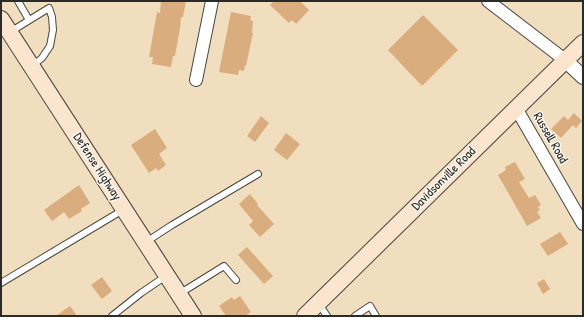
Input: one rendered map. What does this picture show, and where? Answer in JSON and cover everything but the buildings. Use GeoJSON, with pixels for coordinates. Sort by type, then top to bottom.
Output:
{"type":"FeatureCollection","features":[{"type":"Feature","properties":{"kind":"main road","name":"Defense Highway"},"geometry":{"type":"LineString","coordinates":[[1,19],[193,316]]}},
{"type":"Feature","properties":{"kind":"main road","name":"Davidsonville Road"},"geometry":{"type":"LineString","coordinates":[[304,316],[583,43]]}},
{"type":"Feature","properties":{"kind":"street"},"geometry":{"type":"LineString","coordinates":[[196,80],[212,1]]}},
{"type":"Feature","properties":{"kind":"street"},"geometry":{"type":"LineString","coordinates":[[494,3],[565,60],[583,77]]}},
{"type":"Feature","properties":{"kind":"street","name":"Russell Road"},"geometry":{"type":"LineString","coordinates":[[516,108],[583,224]]}},
{"type":"Feature","properties":{"kind":"lane"},"geometry":{"type":"LineString","coordinates":[[18,1],[29,20]]}},
{"type":"Feature","properties":{"kind":"lane"},"geometry":{"type":"LineString","coordinates":[[10,32],[49,8],[52,1]]}},
{"type":"Feature","properties":{"kind":"lane"},"geometry":{"type":"LineString","coordinates":[[32,66],[42,58],[50,46],[53,30],[52,16],[49,8]]}},
{"type":"Feature","properties":{"kind":"lane"},"geometry":{"type":"LineString","coordinates":[[146,242],[258,174]]}},
{"type":"Feature","properties":{"kind":"lane"},"geometry":{"type":"LineString","coordinates":[[1,283],[124,209]]}},
{"type":"Feature","properties":{"kind":"lane"},"geometry":{"type":"LineString","coordinates":[[179,294],[224,266],[236,280]]}},
{"type":"Feature","properties":{"kind":"lane"},"geometry":{"type":"LineString","coordinates":[[112,316],[167,275]]}},
{"type":"Feature","properties":{"kind":"lane"},"geometry":{"type":"LineString","coordinates":[[318,303],[327,316]]}},
{"type":"Feature","properties":{"kind":"lane"},"geometry":{"type":"LineString","coordinates":[[355,316],[370,306],[376,316]]}}]}
